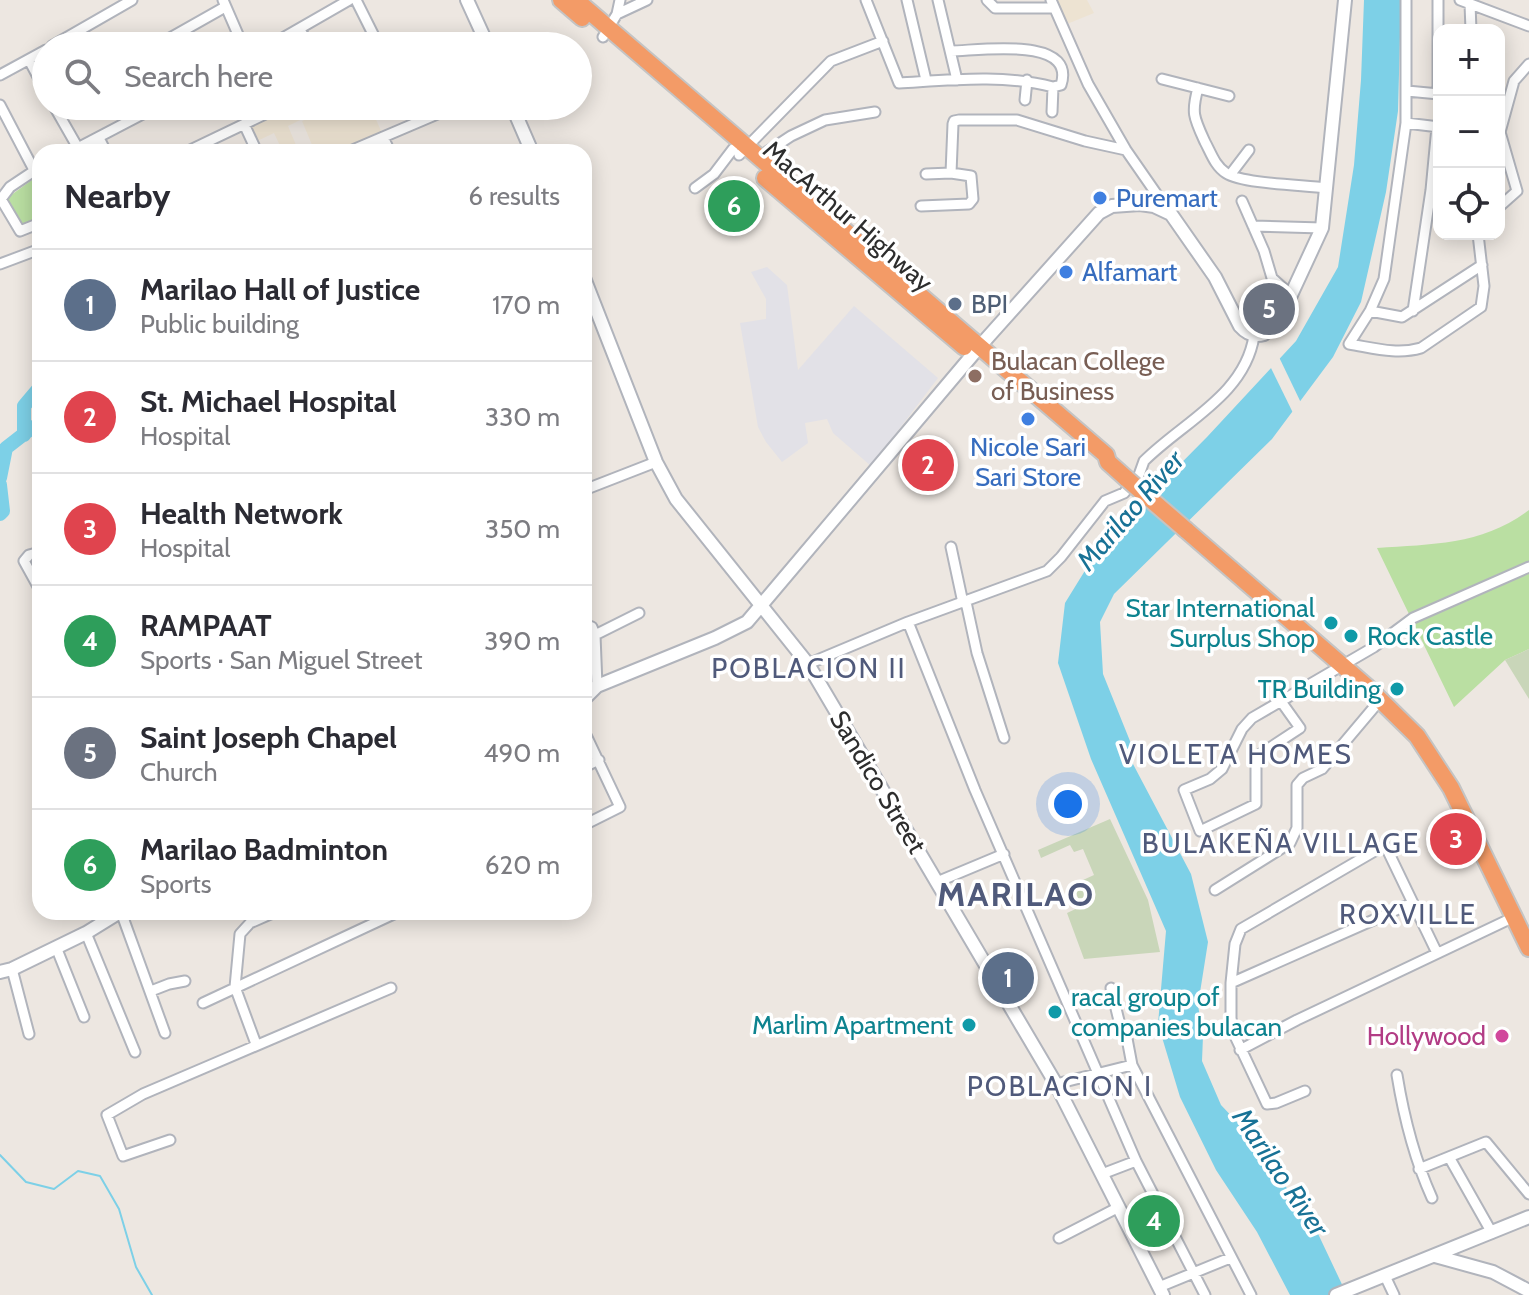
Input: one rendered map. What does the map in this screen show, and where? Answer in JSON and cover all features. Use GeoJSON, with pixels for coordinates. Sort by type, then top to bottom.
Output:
{"type":"FeatureCollection","features":[{"type":"Feature","properties":{"kind":"highway","name":"MacArthur Highway"},"geometry":{"type":"LineString","coordinates":[[561,0],[610,26]]}},
{"type":"Feature","properties":{"kind":"highway","name":"MacArthur Highway"},"geometry":{"type":"LineString","coordinates":[[576,0],[610,26],[744,152],[976,350],[1106,455],[1108,462],[1127,479],[1381,699],[1417,736],[1441,770],[1529,948]]}},
{"type":"Feature","properties":{"kind":"main road"},"geometry":{"type":"LineString","coordinates":[[467,0],[478,32]]}},
{"type":"Feature","properties":{"kind":"main road"},"geometry":{"type":"LineString","coordinates":[[592,691],[597,686],[747,622],[976,350],[1099,213],[1112,206],[1154,206],[1171,214],[1215,277],[1240,326],[1254,336],[1264,334],[1291,295],[1322,228],[1345,0]]}},
{"type":"Feature","properties":{"kind":"main road"},"geometry":{"type":"LineString","coordinates":[[518,120],[529,144]]}},
{"type":"Feature","properties":{"kind":"main road","name":"Sandico Street"},"geometry":{"type":"LineString","coordinates":[[592,298],[656,462],[676,499],[808,664],[1056,1084],[1161,1291]]}},
{"type":"Feature","properties":{"kind":"main road"},"geometry":{"type":"LineString","coordinates":[[6,970],[107,920]]}},
{"type":"Feature","properties":{"kind":"main road"},"geometry":{"type":"LineString","coordinates":[[1336,1295],[1529,1217]]}},
{"type":"Feature","properties":{"kind":"main road"},"geometry":{"type":"LineString","coordinates":[[1435,1256],[1493,1272],[1529,1291]]}},
{"type":"Feature","properties":{"kind":"street"},"geometry":{"type":"LineString","coordinates":[[76,32],[132,0]]}},
{"type":"Feature","properties":{"kind":"street"},"geometry":{"type":"LineString","coordinates":[[294,32],[349,0]]}},
{"type":"Feature","properties":{"kind":"street"},"geometry":{"type":"LineString","coordinates":[[356,0],[372,32]]}},
{"type":"Feature","properties":{"kind":"street"},"geometry":{"type":"LineString","coordinates":[[610,26],[620,0]]}},
{"type":"Feature","properties":{"kind":"street"},"geometry":{"type":"LineString","coordinates":[[610,26],[647,0]]}},
{"type":"Feature","properties":{"kind":"street"},"geometry":{"type":"LineString","coordinates":[[866,0],[897,82],[1027,80],[1053,87],[1061,85],[1063,74],[1056,58],[1045,52],[1026,49],[951,51]]}},
{"type":"Feature","properties":{"kind":"street"},"geometry":{"type":"LineString","coordinates":[[907,0],[926,80]]}},
{"type":"Feature","properties":{"kind":"street"},"geometry":{"type":"LineString","coordinates":[[938,0],[957,80]]}},
{"type":"Feature","properties":{"kind":"street"},"geometry":{"type":"LineString","coordinates":[[987,0],[995,8],[1053,4],[1088,84],[1126,150],[1171,214]]}},
{"type":"Feature","properties":{"kind":"street"},"geometry":{"type":"LineString","coordinates":[[1406,0],[1406,123],[1384,279],[1370,311],[1349,344],[1402,353],[1421,348],[1481,307],[1484,286],[1479,240]]}},
{"type":"Feature","properties":{"kind":"street"},"geometry":{"type":"LineString","coordinates":[[1438,0],[1438,24]]}},
{"type":"Feature","properties":{"kind":"street"},"geometry":{"type":"LineString","coordinates":[[1460,0],[1529,26]]}},
{"type":"Feature","properties":{"kind":"street"},"geometry":{"type":"LineString","coordinates":[[179,32],[224,4],[237,32]]}},
{"type":"Feature","properties":{"kind":"street"},"geometry":{"type":"LineString","coordinates":[[1470,4],[1471,24]]}},
{"type":"Feature","properties":{"kind":"street"},"geometry":{"type":"LineString","coordinates":[[695,188],[744,152],[831,61],[883,41]]}},
{"type":"Feature","properties":{"kind":"street"},"geometry":{"type":"LineString","coordinates":[[0,75],[32,58]]}},
{"type":"Feature","properties":{"kind":"street"},"geometry":{"type":"LineString","coordinates":[[29,60],[32,66]]}},
{"type":"Feature","properties":{"kind":"street"},"geometry":{"type":"LineString","coordinates":[[1505,114],[1514,81],[1529,64]]}},
{"type":"Feature","properties":{"kind":"street"},"geometry":{"type":"LineString","coordinates":[[1162,79],[1229,96]]}},
{"type":"Feature","properties":{"kind":"street"},"geometry":{"type":"LineString","coordinates":[[1025,100],[1027,80]]}},
{"type":"Feature","properties":{"kind":"street"},"geometry":{"type":"LineString","coordinates":[[1052,112],[1053,87]]}},
{"type":"Feature","properties":{"kind":"street"},"geometry":{"type":"LineString","coordinates":[[1198,88],[1192,108],[1193,117],[1216,165],[1230,175],[1326,188]]}},
{"type":"Feature","properties":{"kind":"street"},"geometry":{"type":"LineString","coordinates":[[1407,91],[1433,93]]}},
{"type":"Feature","properties":{"kind":"street"},"geometry":{"type":"LineString","coordinates":[[0,105],[32,160]]}},
{"type":"Feature","properties":{"kind":"street"},"geometry":{"type":"LineString","coordinates":[[744,152],[781,142],[825,120],[875,112]]}},
{"type":"Feature","properties":{"kind":"street"},"geometry":{"type":"LineString","coordinates":[[60,120],[71,144]]}},
{"type":"Feature","properties":{"kind":"street"},"geometry":{"type":"LineString","coordinates":[[86,144],[132,120]]}},
{"type":"Feature","properties":{"kind":"street"},"geometry":{"type":"LineString","coordinates":[[203,144],[252,120]]}},
{"type":"Feature","properties":{"kind":"street"},"geometry":{"type":"LineString","coordinates":[[367,144],[423,120]]}},
{"type":"Feature","properties":{"kind":"street"},"geometry":{"type":"LineString","coordinates":[[951,173],[953,124],[959,120],[1017,120],[1126,150]]}},
{"type":"Feature","properties":{"kind":"street"},"geometry":{"type":"LineString","coordinates":[[1406,123],[1433,126]]}},
{"type":"Feature","properties":{"kind":"street"},"geometry":{"type":"LineString","coordinates":[[244,124],[253,144]]}},
{"type":"Feature","properties":{"kind":"street"},"geometry":{"type":"LineString","coordinates":[[383,137],[386,144]]}},
{"type":"Feature","properties":{"kind":"street"},"geometry":{"type":"LineString","coordinates":[[99,138],[102,144]]}},
{"type":"Feature","properties":{"kind":"street"},"geometry":{"type":"LineString","coordinates":[[1505,148],[1517,183],[1517,191],[1505,203]]}},
{"type":"Feature","properties":{"kind":"street"},"geometry":{"type":"LineString","coordinates":[[1230,175],[1249,150]]}},
{"type":"Feature","properties":{"kind":"street"},"geometry":{"type":"LineString","coordinates":[[1505,164],[1510,164]]}},
{"type":"Feature","properties":{"kind":"street"},"geometry":{"type":"LineString","coordinates":[[32,172],[10,187],[1,199],[20,231],[32,226]]}},
{"type":"Feature","properties":{"kind":"street"},"geometry":{"type":"LineString","coordinates":[[921,206],[972,202],[971,176],[926,174]]}},
{"type":"Feature","properties":{"kind":"street"},"geometry":{"type":"LineString","coordinates":[[1505,196],[1513,197]]}},
{"type":"Feature","properties":{"kind":"street"},"geometry":{"type":"LineString","coordinates":[[1242,201],[1272,278],[1291,295]]}},
{"type":"Feature","properties":{"kind":"street"},"geometry":{"type":"LineString","coordinates":[[1413,311],[1433,201]]}},
{"type":"Feature","properties":{"kind":"street"},"geometry":{"type":"LineString","coordinates":[[1253,226],[1322,228]]}},
{"type":"Feature","properties":{"kind":"street"},"geometry":{"type":"LineString","coordinates":[[0,264],[32,252]]}},
{"type":"Feature","properties":{"kind":"street"},"geometry":{"type":"LineString","coordinates":[[1370,311],[1402,317],[1482,265]]}},
{"type":"Feature","properties":{"kind":"street"},"geometry":{"type":"LineString","coordinates":[[808,664],[908,622],[1047,571],[1105,501],[1124,493],[1139,475],[1144,461],[1227,390],[1243,370],[1254,336]]}},
{"type":"Feature","properties":{"kind":"street"},"geometry":{"type":"LineString","coordinates":[[592,487],[656,462]]}},
{"type":"Feature","properties":{"kind":"street"},"geometry":{"type":"LineString","coordinates":[[951,547],[977,653],[1004,738]]}},
{"type":"Feature","properties":{"kind":"street"},"geometry":{"type":"LineString","coordinates":[[32,554],[24,561],[32,576]]}},
{"type":"Feature","properties":{"kind":"street"},"geometry":{"type":"LineString","coordinates":[[1280,700],[1300,728],[1256,760],[1256,804],[1200,831],[1184,790],[1210,779],[1222,769],[1242,729],[1252,718],[1280,700],[1374,647],[1413,618],[1529,567]]}},
{"type":"Feature","properties":{"kind":"street"},"geometry":{"type":"LineString","coordinates":[[595,635],[639,613]]}},
{"type":"Feature","properties":{"kind":"street"},"geometry":{"type":"LineString","coordinates":[[908,622],[1097,1073],[1136,1161],[1205,1295]]}},
{"type":"Feature","properties":{"kind":"street"},"geometry":{"type":"LineString","coordinates":[[592,627],[597,686]]}},
{"type":"Feature","properties":{"kind":"street"},"geometry":{"type":"LineString","coordinates":[[1215,890],[1290,843],[1297,828],[1297,785],[1303,778],[1322,769],[1381,699]]}},
{"type":"Feature","properties":{"kind":"street"},"geometry":{"type":"LineString","coordinates":[[592,746],[620,807],[592,821]]}},
{"type":"Feature","properties":{"kind":"street"},"geometry":{"type":"LineString","coordinates":[[592,763],[599,760]]}},
{"type":"Feature","properties":{"kind":"street"},"geometry":{"type":"LineString","coordinates":[[1305,1091],[1267,1104],[1240,1050],[1231,1018],[1231,983],[1235,944],[1241,929],[1385,845],[1437,953]]}},
{"type":"Feature","properties":{"kind":"street"},"geometry":{"type":"LineString","coordinates":[[937,882],[1004,854]]}},
{"type":"Feature","properties":{"kind":"street"},"geometry":{"type":"LineString","coordinates":[[1231,983],[1412,903]]}},
{"type":"Feature","properties":{"kind":"street"},"geometry":{"type":"LineString","coordinates":[[1240,1050],[1514,917]]}},
{"type":"Feature","properties":{"kind":"street"},"geometry":{"type":"LineString","coordinates":[[123,920],[165,1033]]}},
{"type":"Feature","properties":{"kind":"street"},"geometry":{"type":"LineString","coordinates":[[256,1044],[235,987],[242,930],[257,920]]}},
{"type":"Feature","properties":{"kind":"street"},"geometry":{"type":"LineString","coordinates":[[203,1003],[381,920]]}},
{"type":"Feature","properties":{"kind":"street"},"geometry":{"type":"LineString","coordinates":[[86,933],[135,1052]]}},
{"type":"Feature","properties":{"kind":"street"},"geometry":{"type":"LineString","coordinates":[[56,947],[84,1017]]}},
{"type":"Feature","properties":{"kind":"street"},"geometry":{"type":"LineString","coordinates":[[6,970],[29,1034]]}},
{"type":"Feature","properties":{"kind":"street"},"geometry":{"type":"LineString","coordinates":[[151,991],[185,981]]}},
{"type":"Feature","properties":{"kind":"street"},"geometry":{"type":"LineString","coordinates":[[170,1140],[123,1156],[107,1115],[143,1094],[391,988]]}},
{"type":"Feature","properties":{"kind":"street"},"geometry":{"type":"LineString","coordinates":[[1111,988],[1121,1029],[1125,1028],[1132,1065],[1251,1295]]}},
{"type":"Feature","properties":{"kind":"street"},"geometry":{"type":"LineString","coordinates":[[1056,1084],[1132,1065]]}},
{"type":"Feature","properties":{"kind":"street"},"geometry":{"type":"LineString","coordinates":[[1397,1075],[1419,1169],[1432,1198]]}},
{"type":"Feature","properties":{"kind":"street"},"geometry":{"type":"LineString","coordinates":[[1419,1169],[1486,1142],[1529,1194]]}},
{"type":"Feature","properties":{"kind":"street"},"geometry":{"type":"LineString","coordinates":[[1449,1157],[1492,1233]]}},
{"type":"Feature","properties":{"kind":"street"},"geometry":{"type":"LineString","coordinates":[[1102,1174],[1136,1161]]}},
{"type":"Feature","properties":{"kind":"street"},"geometry":{"type":"LineString","coordinates":[[1059,1238],[1119,1207]]}},
{"type":"Feature","properties":{"kind":"street"},"geometry":{"type":"LineString","coordinates":[[1161,1291],[1230,1258]]}},
{"type":"Feature","properties":{"kind":"street"},"geometry":{"type":"LineString","coordinates":[[1385,1276],[1394,1295]]}},
{"type":"Feature","properties":{"kind":"shaded area"},"geometry":{"type":"Polygon","coordinates":[[[1057,0],[1087,0],[1094,13],[1067,24],[1057,0]]]}},
{"type":"Feature","properties":{"kind":"shaded area"},"geometry":{"type":"Polygon","coordinates":[[[255,120],[300,120],[288,126],[296,144],[279,144],[274,133],[255,142],[248,123],[255,120]]]}},
{"type":"Feature","properties":{"kind":"shaded area"},"geometry":{"type":"Polygon","coordinates":[[[376,120],[382,133],[358,144],[312,144],[302,121],[376,120]]]}},
{"type":"Feature","properties":{"kind":"shaded area"},"geometry":{"type":"Polygon","coordinates":[[[767,267],[787,285],[798,370],[854,306],[938,378],[871,466],[833,433],[827,419],[805,423],[808,443],[782,462],[758,427],[740,323],[766,319],[766,299],[751,272],[767,267]]]}},
{"type":"Feature","properties":{"kind":"green space"},"geometry":{"type":"Polygon","coordinates":[[[32,180],[32,223],[22,229],[3,201],[32,180]]]}},
{"type":"Feature","properties":{"kind":"green space"},"geometry":{"type":"Polygon","coordinates":[[[1529,510],[1529,649],[1505,660],[1454,707],[1377,548],[1457,541],[1494,530],[1529,510]]]}},
{"type":"Feature","properties":{"kind":"green space"},"geometry":{"type":"Polygon","coordinates":[[[1529,649],[1529,699],[1505,660],[1529,649]]]}},
{"type":"Feature","properties":{"kind":"green space"},"geometry":{"type":"Polygon","coordinates":[[[1110,819],[1148,900],[1160,952],[1084,959],[1067,913],[1082,906],[1072,885],[1094,875],[1083,849],[1074,852],[1070,845],[1041,858],[1038,850],[1110,819]]]}},
{"type":"Feature","properties":{"kind":"water"},"geometry":{"type":"Polygon","coordinates":[[[1364,0],[1401,0],[1398,111],[1386,192],[1361,302],[1333,357],[1272,439],[1114,594],[1100,622],[1103,674],[1132,746],[1133,764],[1191,874],[1208,942],[1198,1005],[1203,1036],[1202,1061],[1221,1105],[1256,1142],[1312,1221],[1347,1295],[1290,1295],[1257,1232],[1216,1170],[1180,1097],[1158,1024],[1166,931],[1091,759],[1058,663],[1065,603],[1102,543],[1296,341],[1338,267],[1354,165],[1364,0]]]}},
{"type":"Feature","properties":{"kind":"pier"},"geometry":{"type":"Polygon","coordinates":[[[1278,355],[1303,407],[1295,417],[1269,364],[1278,355]]]}},
{"type":"Feature","properties":{"kind":"waterway"},"geometry":{"type":"LineString","coordinates":[[24,435],[24,406],[32,396]]}},
{"type":"Feature","properties":{"kind":"waterway"},"geometry":{"type":"LineString","coordinates":[[0,478],[6,448],[32,428]]}},
{"type":"Feature","properties":{"kind":"waterway"},"geometry":{"type":"LineString","coordinates":[[0,485],[3,511],[0,514]]}},
{"type":"Feature","properties":{"kind":"waterway"},"geometry":{"type":"LineString","coordinates":[[0,1155],[26,1182],[54,1189],[78,1171],[100,1176],[119,1209],[136,1267],[152,1295]]}},
{"type":"Feature","properties":{"kind":"place","name":"Puremart"},"geometry":{"type":"Point","coordinates":[1100,198]}},
{"type":"Feature","properties":{"kind":"place","name":"Marilao Badminton"},"geometry":{"type":"Point","coordinates":[734,206]}},
{"type":"Feature","properties":{"kind":"place","name":"Alfamart"},"geometry":{"type":"Point","coordinates":[1066,272]}},
{"type":"Feature","properties":{"kind":"place","name":"BPI"},"geometry":{"type":"Point","coordinates":[955,304]}},
{"type":"Feature","properties":{"kind":"place","name":"Saint Joseph Chapel"},"geometry":{"type":"Point","coordinates":[1269,309]}},
{"type":"Feature","properties":{"kind":"place","name":"Bulacan College of Business"},"geometry":{"type":"Point","coordinates":[975,376]}},
{"type":"Feature","properties":{"kind":"place","name":"Nicole Sari Sari Store"},"geometry":{"type":"Point","coordinates":[1028,419]}},
{"type":"Feature","properties":{"kind":"place","name":"St. Michael Hospital"},"geometry":{"type":"Point","coordinates":[928,465]}},
{"type":"Feature","properties":{"kind":"place","name":"Star International Surplus Shop"},"geometry":{"type":"Point","coordinates":[1331,623]}},
{"type":"Feature","properties":{"kind":"place","name":"Rock Castle"},"geometry":{"type":"Point","coordinates":[1351,636]}},
{"type":"Feature","properties":{"kind":"place","name":"TR Building"},"geometry":{"type":"Point","coordinates":[1397,689]}},
{"type":"Feature","properties":{"kind":"place","name":"Health Network"},"geometry":{"type":"Point","coordinates":[1456,839]}},
{"type":"Feature","properties":{"kind":"place","name":"Marilao Hall of Justice"},"geometry":{"type":"Point","coordinates":[1008,978]}},
{"type":"Feature","properties":{"kind":"place","name":"racal group of companies bulacan"},"geometry":{"type":"Point","coordinates":[1055,1012]}},
{"type":"Feature","properties":{"kind":"place","name":"Marlim Apartment"},"geometry":{"type":"Point","coordinates":[969,1025]}},
{"type":"Feature","properties":{"kind":"place","name":"Hollywood"},"geometry":{"type":"Point","coordinates":[1502,1036]}},
{"type":"Feature","properties":{"kind":"place","name":"RAMPAAT"},"geometry":{"type":"Point","coordinates":[1154,1221]}},
{"type":"Feature","properties":{"kind":"district","name":"POBLACION II"},"geometry":{"type":"Point","coordinates":[809,668]}},
{"type":"Feature","properties":{"kind":"district","name":"VIOLETA HOMES"},"geometry":{"type":"Point","coordinates":[1236,754]}},
{"type":"Feature","properties":{"kind":"district","name":"BULAKEÑA VILLAGE"},"geometry":{"type":"Point","coordinates":[1281,843]}},
{"type":"Feature","properties":{"kind":"district","name":"MARILAO"},"geometry":{"type":"Point","coordinates":[1016,894]}},
{"type":"Feature","properties":{"kind":"district","name":"ROXVILLE"},"geometry":{"type":"Point","coordinates":[1408,914]}},
{"type":"Feature","properties":{"kind":"district","name":"POBLACION I"},"geometry":{"type":"Point","coordinates":[1060,1086]}},
{"type":"Feature","properties":{"kind":"water label","name":"Marilao River"},"geometry":{"type":"Point","coordinates":[1130,510]}},
{"type":"Feature","properties":{"kind":"water label","name":"Marilao River"},"geometry":{"type":"Point","coordinates":[1281,1172]}}]}
